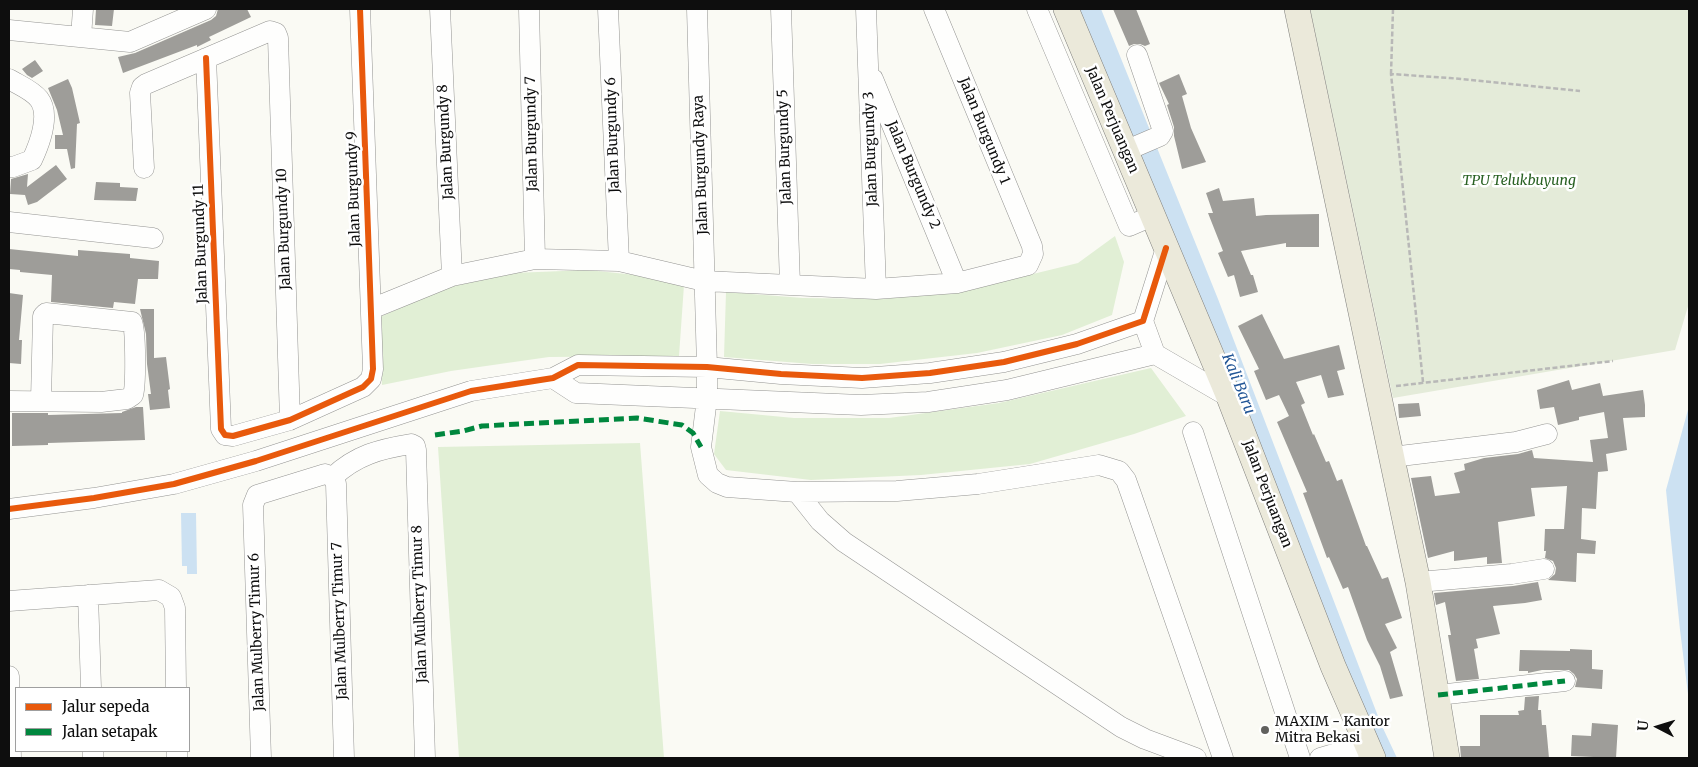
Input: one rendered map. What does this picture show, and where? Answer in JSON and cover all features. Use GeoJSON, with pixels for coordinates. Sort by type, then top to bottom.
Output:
{"type":"FeatureCollection","features":[{"type":"Feature","properties":{"kind":"main road","name":"Jalan Perjuangan"},"geometry":{"type":"LineString","coordinates":[[1066,9],[1129,149],[1152,216],[1229,397],[1333,666],[1370,751]]}},
{"type":"Feature","properties":{"kind":"main road"},"geometry":{"type":"LineString","coordinates":[[1298,9],[1418,582],[1447,758]]}},
{"type":"Feature","properties":{"kind":"street"},"geometry":{"type":"LineString","coordinates":[[80,37],[83,9]]}},
{"type":"Feature","properties":{"kind":"street"},"geometry":{"type":"LineString","coordinates":[[9,30],[125,42],[135,41],[206,9]]}},
{"type":"Feature","properties":{"kind":"street","name":"Jalan Burgundy 9"},"geometry":{"type":"LineString","coordinates":[[290,420],[363,387],[371,379],[374,369],[360,9]]}},
{"type":"Feature","properties":{"kind":"street","name":"Jalan Burgundy 8"},"geometry":{"type":"LineString","coordinates":[[440,9],[452,276]]}},
{"type":"Feature","properties":{"kind":"street","name":"Jalan Burgundy 7"},"geometry":{"type":"LineString","coordinates":[[528,9],[535,259]]}},
{"type":"Feature","properties":{"kind":"street","name":"Jalan Burgundy 6"},"geometry":{"type":"LineString","coordinates":[[608,9],[619,260]]}},
{"type":"Feature","properties":{"kind":"street","name":"Jalan Burgundy Raya"},"geometry":{"type":"LineString","coordinates":[[697,9],[707,368],[701,447],[708,475],[716,483],[727,487],[798,492],[897,491],[978,484],[1099,465],[1119,471],[1126,480],[1223,758]]}},
{"type":"Feature","properties":{"kind":"street","name":"Jalan Burgundy 5"},"geometry":{"type":"LineString","coordinates":[[781,9],[790,285]]}},
{"type":"Feature","properties":{"kind":"street","name":"Jalan Burgundy 3"},"geometry":{"type":"LineString","coordinates":[[866,9],[876,289]]}},
{"type":"Feature","properties":{"kind":"street","name":"Jalan Burgundy 1"},"geometry":{"type":"LineString","coordinates":[[934,9],[1032,246],[1033,254],[1028,265],[1022,268],[957,283]]}},
{"type":"Feature","properties":{"kind":"street"},"geometry":{"type":"LineString","coordinates":[[1037,9],[1129,226],[1152,216]]}},
{"type":"Feature","properties":{"kind":"street","name":"Jalan Burgundy 10"},"geometry":{"type":"LineString","coordinates":[[206,58],[270,32],[276,33],[278,38],[290,420]]}},
{"type":"Feature","properties":{"kind":"street"},"geometry":{"type":"LineString","coordinates":[[1129,149],[1160,136],[1163,127],[1137,56]]}},
{"type":"Feature","properties":{"kind":"street"},"geometry":{"type":"LineString","coordinates":[[144,168],[140,93],[142,87],[206,58]]}},
{"type":"Feature","properties":{"kind":"street","name":"Jalan Burgundy 11"},"geometry":{"type":"LineString","coordinates":[[206,58],[221,429],[225,435],[233,436],[290,420]]}},
{"type":"Feature","properties":{"kind":"street","name":"Jalan Burgundy 2"},"geometry":{"type":"LineString","coordinates":[[868,68],[957,283]]}},
{"type":"Feature","properties":{"kind":"street"},"geometry":{"type":"LineString","coordinates":[[9,79],[40,100],[44,119],[40,142],[32,160],[9,167]]}},
{"type":"Feature","properties":{"kind":"street"},"geometry":{"type":"LineString","coordinates":[[9,222],[153,238]]}},
{"type":"Feature","properties":{"kind":"street"},"geometry":{"type":"LineString","coordinates":[[1166,248],[1143,321],[1155,354],[1229,397]]}},
{"type":"Feature","properties":{"kind":"street"},"geometry":{"type":"LineString","coordinates":[[371,309],[452,276],[535,259],[619,260],[704,281],[876,289],[957,283]]}},
{"type":"Feature","properties":{"kind":"street"},"geometry":{"type":"LineString","coordinates":[[9,401],[101,402],[126,399],[133,395],[135,388],[135,351],[134,326],[132,322],[46,313],[43,316],[40,400]]}},
{"type":"Feature","properties":{"kind":"street"},"geometry":{"type":"LineString","coordinates":[[9,509],[94,498],[174,484],[256,461],[471,391],[553,378],[578,365],[707,368],[862,378],[930,373],[1004,362],[1077,344],[1143,321]]}},
{"type":"Feature","properties":{"kind":"street"},"geometry":{"type":"LineString","coordinates":[[553,378],[576,393],[861,405],[928,402],[1007,390],[1155,354]]}},
{"type":"Feature","properties":{"kind":"street"},"geometry":{"type":"LineString","coordinates":[[1193,432],[1300,758]]}},
{"type":"Feature","properties":{"kind":"street"},"geometry":{"type":"LineString","coordinates":[[1392,457],[1516,442],[1547,434]]}},
{"type":"Feature","properties":{"kind":"street","name":"Jalan Mulberry Timur 8"},"geometry":{"type":"LineString","coordinates":[[335,481],[345,465],[365,455],[411,444],[415,446],[425,758]]}},
{"type":"Feature","properties":{"kind":"street","name":"Jalan Mulberry Timur 6"},"geometry":{"type":"LineString","coordinates":[[261,758],[253,505],[256,495],[324,474],[335,481]]}},
{"type":"Feature","properties":{"kind":"street","name":"Jalan Mulberry Timur 7"},"geometry":{"type":"LineString","coordinates":[[335,481],[344,758]]}},
{"type":"Feature","properties":{"kind":"street"},"geometry":{"type":"LineString","coordinates":[[798,492],[820,521],[844,542],[1113,722],[1146,739],[1196,758]]}},
{"type":"Feature","properties":{"kind":"street"},"geometry":{"type":"LineString","coordinates":[[1418,582],[1512,574],[1544,569]]}},
{"type":"Feature","properties":{"kind":"street"},"geometry":{"type":"LineString","coordinates":[[9,601],[159,590],[171,597],[175,608],[176,687]]}},
{"type":"Feature","properties":{"kind":"street"},"geometry":{"type":"LineString","coordinates":[[88,595],[91,687]]}},
{"type":"Feature","properties":{"kind":"street"},"geometry":{"type":"LineString","coordinates":[[9,676],[11,758]]}},
{"type":"Feature","properties":{"kind":"street"},"geometry":{"type":"LineString","coordinates":[[1438,695],[1565,681]]}},
{"type":"Feature","properties":{"kind":"street"},"geometry":{"type":"LineString","coordinates":[[1320,758],[1370,751]]}},
{"type":"Feature","properties":{"kind":"path"},"geometry":{"type":"LineString","coordinates":[[1393,9],[1391,74],[1422,382]]}},
{"type":"Feature","properties":{"kind":"path"},"geometry":{"type":"LineString","coordinates":[[1391,74],[1580,91]]}},
{"type":"Feature","properties":{"kind":"path"},"geometry":{"type":"LineString","coordinates":[[1395,386],[1613,361]]}},
{"type":"Feature","properties":{"kind":"green space","name":"TPU Telukbuyung"},"geometry":{"type":"Polygon","coordinates":[[[1310,9],[1689,9],[1689,303],[1675,350],[1393,398],[1310,9]]]}},
{"type":"Feature","properties":{"kind":"green space"},"geometry":{"type":"Polygon","coordinates":[[[1115,236],[1124,262],[1112,315],[1062,335],[977,353],[880,364],[812,364],[724,357],[726,292],[803,298],[884,299],[988,285],[1078,263],[1115,236]]]}},
{"type":"Feature","properties":{"kind":"green space"},"geometry":{"type":"Polygon","coordinates":[[[588,270],[645,276],[684,285],[679,356],[549,357],[451,371],[382,385],[380,317],[445,288],[513,273],[588,270]]]}},
{"type":"Feature","properties":{"kind":"green space"},"geometry":{"type":"Polygon","coordinates":[[[1151,368],[1186,416],[1134,434],[1030,464],[921,475],[811,480],[726,470],[714,454],[720,411],[794,418],[889,418],[999,403],[1151,368]]]}},
{"type":"Feature","properties":{"kind":"green space"},"geometry":{"type":"Polygon","coordinates":[[[640,443],[664,758],[459,758],[438,447],[640,443]]]}},
{"type":"Feature","properties":{"kind":"water","name":"Kali Baru"},"geometry":{"type":"Polygon","coordinates":[[[1078,9],[1101,9],[1218,299],[1381,724],[1397,758],[1379,758],[1194,288],[1078,9]]]}},
{"type":"Feature","properties":{"kind":"water"},"geometry":{"type":"Polygon","coordinates":[[[1689,406],[1689,702],[1666,490],[1689,406]]]}},
{"type":"Feature","properties":{"kind":"water"},"geometry":{"type":"Polygon","coordinates":[[[181,513],[196,513],[197,574],[187,574],[187,566],[182,566],[181,513]]]}},
{"type":"Feature","properties":{"kind":"building"},"geometry":{"type":"Polygon","coordinates":[[[96,9],[114,9],[112,26],[95,25],[96,9]]]}},
{"type":"Feature","properties":{"kind":"building"},"geometry":{"type":"Polygon","coordinates":[[[218,9],[247,9],[251,17],[209,37],[211,40],[197,47],[197,45],[123,73],[118,57],[135,53],[211,20],[216,16],[218,9]]]}},
{"type":"Feature","properties":{"kind":"building"},"geometry":{"type":"Polygon","coordinates":[[[1113,9],[1136,9],[1150,44],[1145,46],[1134,44],[1129,46],[1113,9]]]}},
{"type":"Feature","properties":{"kind":"building"},"geometry":{"type":"Polygon","coordinates":[[[35,60],[43,71],[32,78],[22,69],[35,60]]]}},
{"type":"Feature","properties":{"kind":"building"},"geometry":{"type":"Polygon","coordinates":[[[1179,74],[1187,94],[1182,96],[1191,128],[1206,162],[1182,169],[1174,136],[1174,127],[1167,105],[1169,104],[1159,83],[1179,74]]]}},
{"type":"Feature","properties":{"kind":"building"},"geometry":{"type":"Polygon","coordinates":[[[68,79],[80,123],[77,124],[75,168],[71,169],[67,149],[55,149],[55,135],[63,135],[57,110],[48,88],[68,79]]]}},
{"type":"Feature","properties":{"kind":"building"},"geometry":{"type":"Polygon","coordinates":[[[56,165],[67,179],[37,202],[28,205],[25,195],[10,194],[11,179],[28,174],[27,187],[56,165]]]}},
{"type":"Feature","properties":{"kind":"building"},"geometry":{"type":"Polygon","coordinates":[[[96,182],[120,183],[120,187],[138,188],[136,201],[94,200],[96,182]]]}},
{"type":"Feature","properties":{"kind":"building"},"geometry":{"type":"Polygon","coordinates":[[[1219,188],[1223,201],[1254,198],[1256,216],[1319,214],[1319,247],[1286,247],[1286,243],[1241,251],[1251,275],[1253,275],[1258,292],[1240,297],[1234,275],[1228,277],[1218,253],[1223,251],[1208,213],[1213,213],[1206,193],[1219,188]]]}},
{"type":"Feature","properties":{"kind":"building"},"geometry":{"type":"Polygon","coordinates":[[[9,249],[78,256],[78,250],[130,254],[130,258],[159,261],[158,279],[138,279],[135,304],[114,302],[113,308],[51,302],[52,275],[9,269],[9,249]]]}},
{"type":"Feature","properties":{"kind":"building"},"geometry":{"type":"Polygon","coordinates":[[[9,293],[23,295],[19,340],[22,340],[21,364],[9,363],[9,293]]]}},
{"type":"Feature","properties":{"kind":"building"},"geometry":{"type":"Polygon","coordinates":[[[140,309],[154,309],[154,358],[166,357],[170,408],[150,410],[148,394],[151,394],[146,334],[140,309]]]}},
{"type":"Feature","properties":{"kind":"building"},"geometry":{"type":"Polygon","coordinates":[[[1262,314],[1284,359],[1339,345],[1345,369],[1337,371],[1344,395],[1328,398],[1321,375],[1296,382],[1305,403],[1301,405],[1313,435],[1326,462],[1329,461],[1337,481],[1342,479],[1366,546],[1382,579],[1388,577],[1402,618],[1385,624],[1397,648],[1390,652],[1403,696],[1390,699],[1380,666],[1367,640],[1348,587],[1343,589],[1329,557],[1327,558],[1303,493],[1307,492],[1277,422],[1289,416],[1279,395],[1266,400],[1254,371],[1259,369],[1238,326],[1262,314]]]}},
{"type":"Feature","properties":{"kind":"building"},"geometry":{"type":"Polygon","coordinates":[[[1569,380],[1572,390],[1600,383],[1603,396],[1643,390],[1645,405],[1645,417],[1623,418],[1627,450],[1606,454],[1608,471],[1598,472],[1596,509],[1582,508],[1581,539],[1596,541],[1595,554],[1577,553],[1576,582],[1548,580],[1555,574],[1556,568],[1553,561],[1545,558],[1546,551],[1544,551],[1545,529],[1564,529],[1567,486],[1531,488],[1535,516],[1498,522],[1502,563],[1487,564],[1487,557],[1454,561],[1454,551],[1428,558],[1411,478],[1431,476],[1435,496],[1460,493],[1454,473],[1465,470],[1464,464],[1484,458],[1518,454],[1532,450],[1534,458],[1593,462],[1590,440],[1608,438],[1604,412],[1579,417],[1579,420],[1558,425],[1554,407],[1540,409],[1537,390],[1569,380]]]}},
{"type":"Feature","properties":{"kind":"building"},"geometry":{"type":"Polygon","coordinates":[[[1419,403],[1421,416],[1399,418],[1398,404],[1419,403]]]}},
{"type":"Feature","properties":{"kind":"building"},"geometry":{"type":"Polygon","coordinates":[[[136,407],[143,407],[145,440],[12,446],[12,413],[48,413],[48,415],[122,413],[136,407]]]}},
{"type":"Feature","properties":{"kind":"building"},"geometry":{"type":"Polygon","coordinates":[[[1538,582],[1542,600],[1493,606],[1500,634],[1476,639],[1478,648],[1474,649],[1479,679],[1456,681],[1448,635],[1451,635],[1445,602],[1436,605],[1434,593],[1538,582]]]}},
{"type":"Feature","properties":{"kind":"building"},"geometry":{"type":"Polygon","coordinates":[[[1570,649],[1592,650],[1592,669],[1603,670],[1602,689],[1575,687],[1577,679],[1569,670],[1542,670],[1528,673],[1528,671],[1519,671],[1520,650],[1570,651],[1570,649]]]}},
{"type":"Feature","properties":{"kind":"building"},"geometry":{"type":"Polygon","coordinates":[[[1539,696],[1538,710],[1541,710],[1542,725],[1546,725],[1549,758],[1461,758],[1460,746],[1480,746],[1480,715],[1519,715],[1518,711],[1524,710],[1525,697],[1539,696]]]}},
{"type":"Feature","properties":{"kind":"building"},"geometry":{"type":"Polygon","coordinates":[[[1592,723],[1618,725],[1616,758],[1571,756],[1572,735],[1591,736],[1592,723]]]}},
{"type":"Feature","properties":{"kind":"marked path"},"geometry":{"type":"LineString","coordinates":[[435,435],[482,426],[637,418],[682,425],[693,433],[701,447]]}},
{"type":"Feature","properties":{"kind":"marked path"},"geometry":{"type":"LineString","coordinates":[[1438,695],[1565,681]]}},
{"type":"Feature","properties":{"kind":"cycle path"},"geometry":{"type":"LineString","coordinates":[[206,58],[221,429],[225,435],[233,436],[290,420],[363,387],[371,379],[373,369],[360,9]]}},
{"type":"Feature","properties":{"kind":"cycle path"},"geometry":{"type":"LineString","coordinates":[[9,509],[94,498],[174,484],[256,461],[471,391],[553,378],[578,365],[707,367],[781,374],[862,378],[930,373],[1004,362],[1077,344],[1143,321],[1166,248]]}},
{"type":"Feature","properties":{"kind":"place","name":"MAXIM - Kantor Mitra Bekasi"},"geometry":{"type":"Point","coordinates":[1265,730]}}]}
